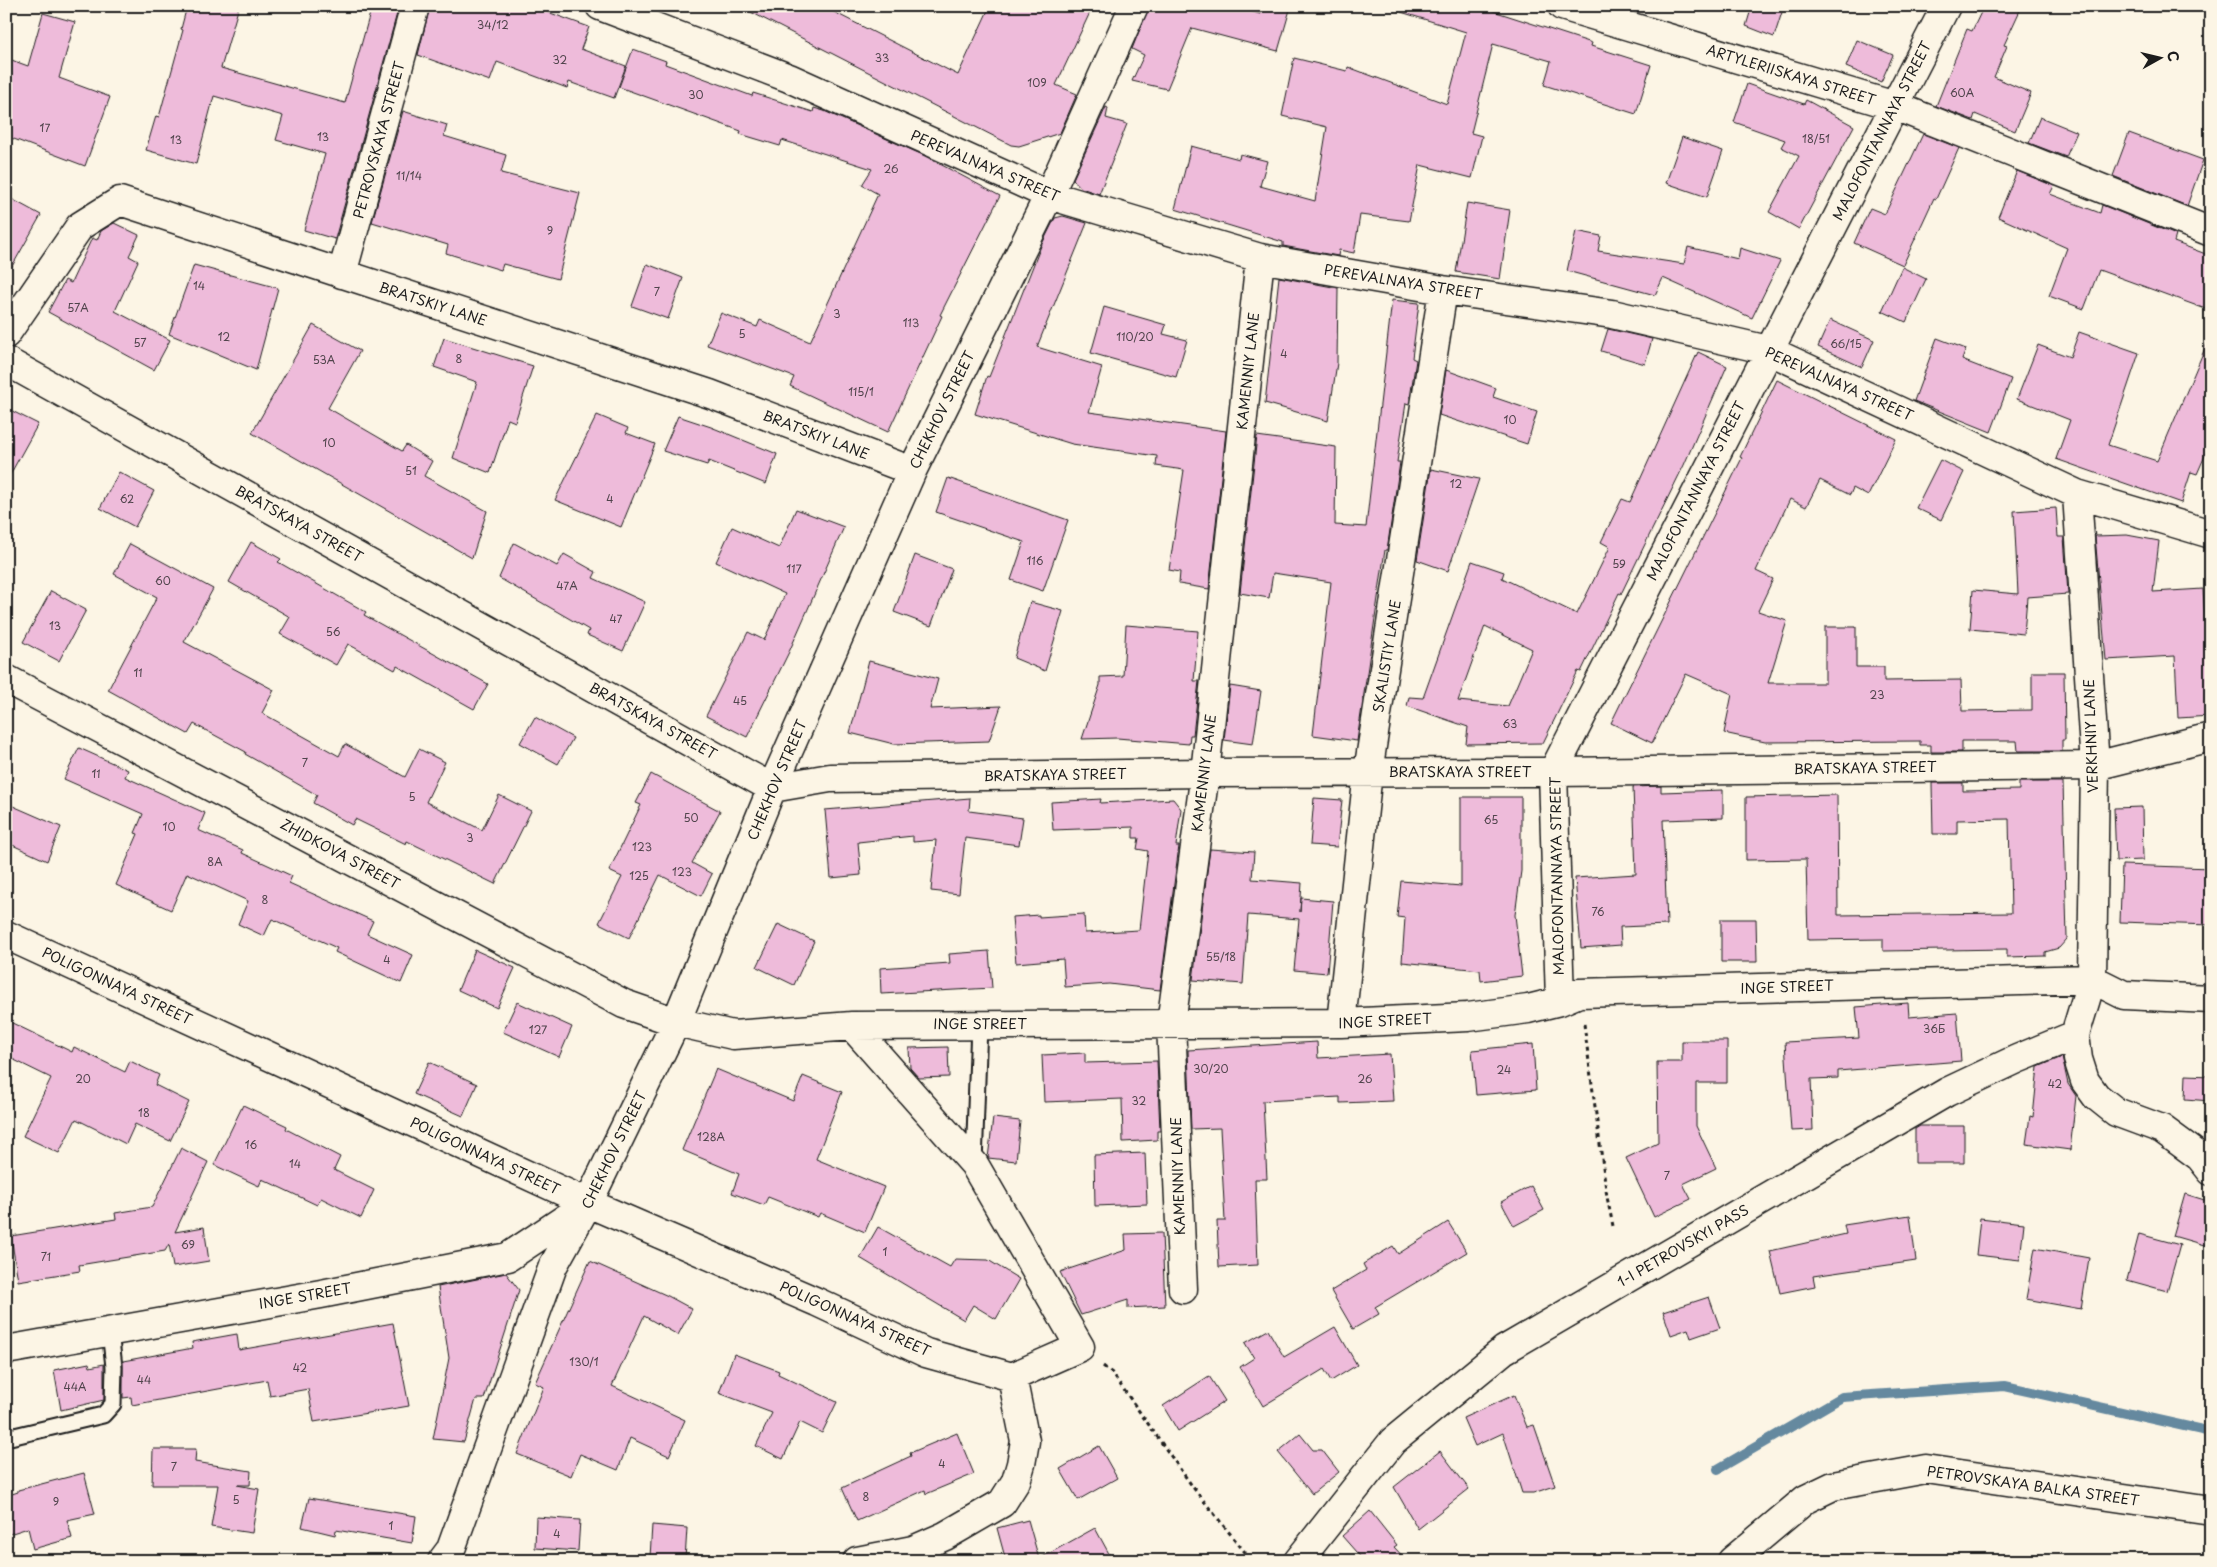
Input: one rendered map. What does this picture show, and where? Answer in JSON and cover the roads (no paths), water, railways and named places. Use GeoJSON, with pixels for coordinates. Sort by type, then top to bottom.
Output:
{"type":"FeatureCollection","features":[{"type":"Feature","properties":{"kind":"street","name":"PETROVSKAYA STREET"},"geometry":{"type":"LineString","coordinates":[[342,274],[415,6]]}},
{"type":"Feature","properties":{"kind":"street","name":"PEREVALNAYA STREET"},"geometry":{"type":"LineString","coordinates":[[600,6],[789,78],[1049,196],[1260,258],[1443,290],[1612,314],[1768,350],[2077,494],[2211,534]]}},
{"type":"Feature","properties":{"kind":"street","name":"CHEKHOV STREET"},"geometry":{"type":"LineString","coordinates":[[442,1561],[451,1550],[553,1266],[588,1203],[676,1022],[772,788],[912,471],[1049,196],[1134,6]]}},
{"type":"Feature","properties":{"kind":"street","name":"ARTYLERIISKAYA STREET"},"geometry":{"type":"LineString","coordinates":[[1562,6],[1895,106],[2211,232]]}},
{"type":"Feature","properties":{"kind":"street","name":"MALOFONTANNAYA STREET"},"geometry":{"type":"LineString","coordinates":[[1569,997],[1553,772],[1946,6]]}},
{"type":"Feature","properties":{"kind":"street","name":"BRATSKIY LANE"},"geometry":{"type":"LineString","coordinates":[[6,334],[80,226],[120,201],[710,394],[912,471]]}},
{"type":"Feature","properties":{"kind":"street","name":"KAMENNIY LANE"},"geometry":{"type":"LineString","coordinates":[[1183,1289],[1171,1024],[1205,772],[1260,258]]}},
{"type":"Feature","properties":{"kind":"street","name":"SKALISTIY LANE"},"geometry":{"type":"LineString","coordinates":[[1342,1023],[1368,772],[1443,290]]}},
{"type":"Feature","properties":{"kind":"street","name":"BRATSKAYA STREET"},"geometry":{"type":"LineString","coordinates":[[6,361],[772,788],[830,778],[1205,772],[1553,772],[2095,766],[2211,736]]}},
{"type":"Feature","properties":{"kind":"street","name":"VERKHNIY LANE"},"geometry":{"type":"LineString","coordinates":[[2077,494],[2095,766],[2092,979]]}},
{"type":"Feature","properties":{"kind":"street","name":"ZHIDKOVA STREET"},"geometry":{"type":"LineString","coordinates":[[6,679],[624,1004],[676,1022]]}},
{"type":"Feature","properties":{"kind":"street","name":"POLIGONNAYA STREET"},"geometry":{"type":"LineString","coordinates":[[6,935],[588,1203],[817,1302],[926,1352],[1012,1377]]}},
{"type":"Feature","properties":{"kind":"street","name":"INGE STREET"},"geometry":{"type":"LineString","coordinates":[[676,1022],[733,1035],[852,1026],[1342,1023],[1468,1017],[1528,1009],[1569,997],[2092,979]]}},
{"type":"Feature","properties":{"kind":"street"},"geometry":{"type":"LineString","coordinates":[[2211,999],[2124,995],[2092,979],[2075,1035],[2078,1059],[2085,1081],[2096,1096],[2116,1112],[2162,1129],[2200,1157],[2211,1171]]}},
{"type":"Feature","properties":{"kind":"street"},"geometry":{"type":"LineString","coordinates":[[852,1026],[974,1164],[1080,1346],[1012,1377],[1025,1441],[1016,1481],[1002,1503],[946,1536],[913,1550],[857,1561]]}},
{"type":"Feature","properties":{"kind":"street","name":"1-I PETROVSKYI PASS"},"geometry":{"type":"LineString","coordinates":[[1298,1561],[1393,1442],[1504,1350],[1947,1092],[2017,1059],[2075,1035]]}},
{"type":"Feature","properties":{"kind":"street","name":"INGE STREET"},"geometry":{"type":"LineString","coordinates":[[6,1350],[508,1257],[588,1203]]}},
{"type":"Feature","properties":{"kind":"street","name":"PETROVSKAYA BALKA STREET"},"geometry":{"type":"LineString","coordinates":[[1732,1561],[1806,1498],[1833,1486],[1926,1469],[2211,1511]]}},
{"type":"Feature","properties":{"kind":"lane"},"geometry":{"type":"LineString","coordinates":[[974,1164],[979,1024]]}},
{"type":"Feature","properties":{"kind":"lane"},"geometry":{"type":"LineString","coordinates":[[6,1438],[103,1415],[113,1404],[114,1367],[110,1331]]}},
{"type":"Feature","properties":{"kind":"waterway"},"geometry":{"type":"LineString","coordinates":[[1718,1469],[1842,1397],[2005,1386],[2211,1432]]}}]}
